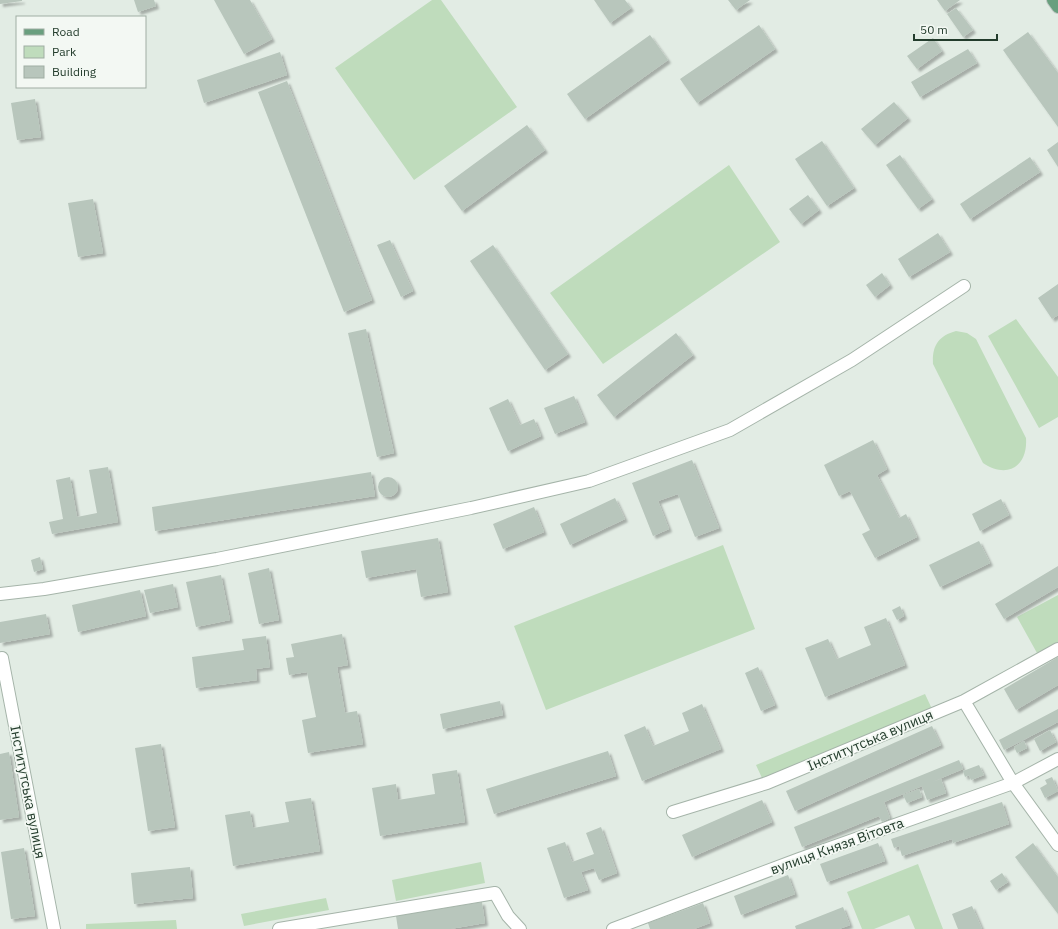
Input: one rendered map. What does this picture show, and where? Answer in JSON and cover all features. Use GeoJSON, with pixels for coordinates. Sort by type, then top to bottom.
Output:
{"type":"FeatureCollection","features":[{"type":"Feature","properties":{"kind":"main road"},"geometry":{"type":"LineString","coordinates":[[1053,0],[1058,7]]}},
{"type":"Feature","properties":{"kind":"street"},"geometry":{"type":"LineString","coordinates":[[0,594],[44,589],[217,559],[471,508],[589,481],[730,430],[852,360],[964,286]]}},
{"type":"Feature","properties":{"kind":"street","name":"Інститутська вулиця"},"geometry":{"type":"LineString","coordinates":[[673,812],[767,783],[964,702],[1058,649]]}},
{"type":"Feature","properties":{"kind":"street","name":"Інститутська вулиця"},"geometry":{"type":"LineString","coordinates":[[0,658],[2,658],[54,929]]}},
{"type":"Feature","properties":{"kind":"street"},"geometry":{"type":"LineString","coordinates":[[964,702],[1013,783],[1058,845]]}},
{"type":"Feature","properties":{"kind":"street","name":"вулиця Князя Вітовта"},"geometry":{"type":"LineString","coordinates":[[613,929],[799,859],[1013,783],[1058,759]]}},
{"type":"Feature","properties":{"kind":"street"},"geometry":{"type":"LineString","coordinates":[[279,929],[494,893],[508,916],[520,929]]}},
{"type":"Feature","properties":{"kind":"green space"},"geometry":{"type":"Polygon","coordinates":[[[432,0],[441,0],[517,107],[414,180],[335,68],[432,0]]]}},
{"type":"Feature","properties":{"kind":"green space"},"geometry":{"type":"Polygon","coordinates":[[[729,165],[780,242],[603,364],[550,293],[729,165]]]}},
{"type":"Feature","properties":{"kind":"green space"},"geometry":{"type":"Polygon","coordinates":[[[1016,319],[1058,377],[1058,417],[1039,428],[988,336],[1016,319]]]}},
{"type":"Feature","properties":{"kind":"green space"},"geometry":{"type":"Polygon","coordinates":[[[956,331],[967,333],[976,339],[1026,438],[1024,456],[1020,463],[1008,470],[992,468],[983,463],[933,364],[934,352],[937,343],[945,336],[956,331]]]}},
{"type":"Feature","properties":{"kind":"green space"},"geometry":{"type":"Polygon","coordinates":[[[723,545],[755,629],[546,710],[514,626],[723,545]]]}},
{"type":"Feature","properties":{"kind":"green space"},"geometry":{"type":"Polygon","coordinates":[[[1058,595],[1058,642],[1037,653],[1017,617],[1058,595]]]}},
{"type":"Feature","properties":{"kind":"green space"},"geometry":{"type":"Polygon","coordinates":[[[925,694],[932,709],[808,761],[762,778],[756,765],[925,694]]]}},
{"type":"Feature","properties":{"kind":"green space"},"geometry":{"type":"Polygon","coordinates":[[[481,862],[485,883],[396,901],[392,880],[481,862]]]}},
{"type":"Feature","properties":{"kind":"green space"},"geometry":{"type":"Polygon","coordinates":[[[918,864],[943,929],[915,929],[909,915],[874,929],[862,929],[847,892],[918,864]]]}},
{"type":"Feature","properties":{"kind":"green space"},"geometry":{"type":"Polygon","coordinates":[[[326,898],[329,910],[244,926],[241,914],[326,898]]]}},
{"type":"Feature","properties":{"kind":"green space"},"geometry":{"type":"Polygon","coordinates":[[[176,920],[177,929],[86,929],[86,924],[176,920]]]}},
{"type":"Feature","properties":{"kind":"building"},"geometry":{"type":"Polygon","coordinates":[[[0,0],[22,0],[22,1],[0,4],[0,0]]]}},
{"type":"Feature","properties":{"kind":"building"},"geometry":{"type":"Polygon","coordinates":[[[134,0],[154,0],[156,6],[138,12],[134,0]]]}},
{"type":"Feature","properties":{"kind":"building"},"geometry":{"type":"Polygon","coordinates":[[[214,0],[250,0],[272,39],[244,54],[214,0]]]}},
{"type":"Feature","properties":{"kind":"building"},"geometry":{"type":"Polygon","coordinates":[[[594,0],[625,0],[631,8],[610,23],[594,0]]]}},
{"type":"Feature","properties":{"kind":"building"},"geometry":{"type":"Polygon","coordinates":[[[728,0],[750,0],[736,10],[728,0]]]}},
{"type":"Feature","properties":{"kind":"building"},"geometry":{"type":"Polygon","coordinates":[[[937,0],[960,0],[945,11],[937,0]]]}},
{"type":"Feature","properties":{"kind":"building"},"geometry":{"type":"Polygon","coordinates":[[[956,8],[973,30],[963,37],[947,14],[956,8]]]}},
{"type":"Feature","properties":{"kind":"building"},"geometry":{"type":"Polygon","coordinates":[[[759,25],[775,49],[697,103],[680,79],[759,25]]]}},
{"type":"Feature","properties":{"kind":"building"},"geometry":{"type":"Polygon","coordinates":[[[1028,32],[1058,73],[1058,127],[1003,50],[1028,32]]]}},
{"type":"Feature","properties":{"kind":"building"},"geometry":{"type":"Polygon","coordinates":[[[650,35],[668,60],[585,119],[567,94],[650,35]]]}},
{"type":"Feature","properties":{"kind":"building"},"geometry":{"type":"Polygon","coordinates":[[[933,38],[942,51],[917,69],[907,56],[933,38]]]}},
{"type":"Feature","properties":{"kind":"building"},"geometry":{"type":"Polygon","coordinates":[[[968,49],[977,63],[920,97],[911,82],[968,49]]]}},
{"type":"Feature","properties":{"kind":"building"},"geometry":{"type":"Polygon","coordinates":[[[280,52],[287,75],[204,103],[197,80],[280,52]]]}},
{"type":"Feature","properties":{"kind":"building"},"geometry":{"type":"Polygon","coordinates":[[[287,81],[372,300],[344,312],[258,92],[287,81]]]}},
{"type":"Feature","properties":{"kind":"building"},"geometry":{"type":"Polygon","coordinates":[[[35,99],[41,137],[17,140],[11,103],[35,99]]]}},
{"type":"Feature","properties":{"kind":"building"},"geometry":{"type":"Polygon","coordinates":[[[894,102],[908,118],[875,145],[861,129],[894,102]]]}},
{"type":"Feature","properties":{"kind":"building"},"geometry":{"type":"Polygon","coordinates":[[[527,125],[545,150],[462,211],[444,186],[527,125]]]}},
{"type":"Feature","properties":{"kind":"building"},"geometry":{"type":"Polygon","coordinates":[[[822,141],[854,188],[827,206],[795,159],[822,141]]]}},
{"type":"Feature","properties":{"kind":"building"},"geometry":{"type":"Polygon","coordinates":[[[1058,142],[1058,167],[1047,150],[1058,142]]]}},
{"type":"Feature","properties":{"kind":"building"},"geometry":{"type":"Polygon","coordinates":[[[900,155],[932,199],[918,209],[886,165],[900,155]]]}},
{"type":"Feature","properties":{"kind":"building"},"geometry":{"type":"Polygon","coordinates":[[[1030,157],[1040,172],[970,219],[960,204],[1030,157]]]}},
{"type":"Feature","properties":{"kind":"building"},"geometry":{"type":"Polygon","coordinates":[[[808,195],[819,210],[801,224],[789,209],[808,195]]]}},
{"type":"Feature","properties":{"kind":"building"},"geometry":{"type":"Polygon","coordinates":[[[93,199],[103,253],[78,257],[68,203],[93,199]]]}},
{"type":"Feature","properties":{"kind":"building"},"geometry":{"type":"Polygon","coordinates":[[[938,233],[950,252],[909,277],[898,259],[938,233]]]}},
{"type":"Feature","properties":{"kind":"building"},"geometry":{"type":"Polygon","coordinates":[[[390,240],[413,291],[401,297],[377,245],[390,240]]]}},
{"type":"Feature","properties":{"kind":"building"},"geometry":{"type":"Polygon","coordinates":[[[493,245],[568,354],[545,370],[470,261],[493,245]]]}},
{"type":"Feature","properties":{"kind":"building"},"geometry":{"type":"Polygon","coordinates":[[[882,273],[890,285],[875,297],[866,285],[882,273]]]}},
{"type":"Feature","properties":{"kind":"building"},"geometry":{"type":"Polygon","coordinates":[[[1058,284],[1058,315],[1052,319],[1038,298],[1058,284]]]}},
{"type":"Feature","properties":{"kind":"building"},"geometry":{"type":"Polygon","coordinates":[[[366,329],[394,453],[377,457],[348,333],[366,329]]]}},
{"type":"Feature","properties":{"kind":"building"},"geometry":{"type":"Polygon","coordinates":[[[676,333],[693,355],[614,417],[597,395],[676,333]]]}},
{"type":"Feature","properties":{"kind":"building"},"geometry":{"type":"Polygon","coordinates":[[[574,396],[585,422],[555,434],[544,408],[574,396]]]}},
{"type":"Feature","properties":{"kind":"building"},"geometry":{"type":"Polygon","coordinates":[[[508,399],[520,425],[534,419],[541,436],[508,451],[489,408],[508,399]]]}},
{"type":"Feature","properties":{"kind":"building"},"geometry":{"type":"Polygon","coordinates":[[[873,440],[887,469],[877,475],[899,518],[906,514],[917,537],[875,558],[862,534],[870,530],[850,491],[839,496],[824,465],[873,440]]]}},
{"type":"Feature","properties":{"kind":"building"},"geometry":{"type":"Polygon","coordinates":[[[692,460],[719,528],[695,537],[678,494],[658,501],[669,529],[653,536],[632,483],[692,460]]]}},
{"type":"Feature","properties":{"kind":"building"},"geometry":{"type":"Polygon","coordinates":[[[108,467],[118,522],[52,534],[49,522],[63,519],[56,480],[70,477],[77,517],[97,513],[89,470],[108,467]]]}},
{"type":"Feature","properties":{"kind":"building"},"geometry":{"type":"Polygon","coordinates":[[[371,472],[375,496],[155,531],[152,507],[371,472]]]}},
{"type":"Feature","properties":{"kind":"building"},"geometry":{"type":"Polygon","coordinates":[[[388,477],[395,480],[398,487],[395,494],[388,497],[381,494],[378,487],[381,480],[388,477]]]}},
{"type":"Feature","properties":{"kind":"building"},"geometry":{"type":"Polygon","coordinates":[[[615,498],[625,519],[570,545],[560,524],[615,498]]]}},
{"type":"Feature","properties":{"kind":"building"},"geometry":{"type":"Polygon","coordinates":[[[1001,499],[1009,515],[980,531],[972,514],[1001,499]]]}},
{"type":"Feature","properties":{"kind":"building"},"geometry":{"type":"Polygon","coordinates":[[[534,507],[544,532],[503,549],[493,524],[534,507]]]}},
{"type":"Feature","properties":{"kind":"building"},"geometry":{"type":"Polygon","coordinates":[[[438,538],[448,592],[421,597],[416,569],[366,578],[361,551],[438,538]]]}},
{"type":"Feature","properties":{"kind":"building"},"geometry":{"type":"Polygon","coordinates":[[[979,541],[990,563],[940,587],[929,565],[979,541]]]}},
{"type":"Feature","properties":{"kind":"building"},"geometry":{"type":"Polygon","coordinates":[[[40,557],[43,569],[34,572],[31,560],[40,557]]]}},
{"type":"Feature","properties":{"kind":"building"},"geometry":{"type":"Polygon","coordinates":[[[1058,566],[1058,587],[1004,619],[995,604],[1058,566]]]}},
{"type":"Feature","properties":{"kind":"building"},"geometry":{"type":"Polygon","coordinates":[[[269,568],[279,620],[259,624],[248,573],[269,568]]]}},
{"type":"Feature","properties":{"kind":"building"},"geometry":{"type":"Polygon","coordinates":[[[221,575],[230,620],[196,627],[186,582],[221,575]]]}},
{"type":"Feature","properties":{"kind":"building"},"geometry":{"type":"Polygon","coordinates":[[[173,584],[178,607],[150,613],[144,590],[173,584]]]}},
{"type":"Feature","properties":{"kind":"building"},"geometry":{"type":"Polygon","coordinates":[[[140,590],[146,616],[78,632],[72,605],[140,590]]]}},
{"type":"Feature","properties":{"kind":"building"},"geometry":{"type":"Polygon","coordinates":[[[900,606],[904,616],[897,620],[892,610],[900,606]]]}},
{"type":"Feature","properties":{"kind":"building"},"geometry":{"type":"Polygon","coordinates":[[[46,614],[50,634],[0,643],[0,622],[46,614]]]}},
{"type":"Feature","properties":{"kind":"building"},"geometry":{"type":"Polygon","coordinates":[[[886,618],[905,665],[825,697],[805,648],[828,639],[837,659],[871,645],[864,627],[886,618]]]}},
{"type":"Feature","properties":{"kind":"building"},"geometry":{"type":"Polygon","coordinates":[[[342,634],[348,665],[337,667],[345,713],[357,711],[363,744],[308,753],[302,720],[316,717],[307,672],[289,675],[286,658],[294,657],[291,644],[342,634]]]}},
{"type":"Feature","properties":{"kind":"building"},"geometry":{"type":"Polygon","coordinates":[[[266,636],[270,667],[256,669],[257,680],[196,688],[192,657],[244,650],[242,639],[266,636]]]}},
{"type":"Feature","properties":{"kind":"building"},"geometry":{"type":"Polygon","coordinates":[[[1058,657],[1058,685],[1016,710],[1004,689],[1058,657]]]}},
{"type":"Feature","properties":{"kind":"building"},"geometry":{"type":"Polygon","coordinates":[[[758,667],[775,705],[761,711],[745,673],[758,667]]]}},
{"type":"Feature","properties":{"kind":"building"},"geometry":{"type":"Polygon","coordinates":[[[500,701],[503,715],[443,729],[440,714],[500,701]]]}},
{"type":"Feature","properties":{"kind":"building"},"geometry":{"type":"Polygon","coordinates":[[[702,704],[721,749],[642,781],[624,735],[645,726],[653,746],[689,731],[682,713],[702,704]]]}},
{"type":"Feature","properties":{"kind":"building"},"geometry":{"type":"Polygon","coordinates":[[[1058,709],[1058,722],[1004,750],[999,740],[1058,709]]]}},
{"type":"Feature","properties":{"kind":"building"},"geometry":{"type":"Polygon","coordinates":[[[932,726],[941,745],[795,811],[786,791],[932,726]]]}},
{"type":"Feature","properties":{"kind":"building"},"geometry":{"type":"Polygon","coordinates":[[[1050,730],[1056,742],[1040,751],[1034,739],[1050,730]]]}},
{"type":"Feature","properties":{"kind":"building"},"geometry":{"type":"Polygon","coordinates":[[[1024,741],[1027,748],[1017,753],[1014,747],[1024,741]]]}},
{"type":"Feature","properties":{"kind":"building"},"geometry":{"type":"Polygon","coordinates":[[[161,744],[175,827],[148,831],[135,748],[161,744]]]}},
{"type":"Feature","properties":{"kind":"building"},"geometry":{"type":"Polygon","coordinates":[[[608,751],[616,776],[494,814],[486,789],[608,751]]]}},
{"type":"Feature","properties":{"kind":"building"},"geometry":{"type":"Polygon","coordinates":[[[9,752],[19,817],[0,820],[0,754],[9,752]]]}},
{"type":"Feature","properties":{"kind":"building"},"geometry":{"type":"Polygon","coordinates":[[[959,760],[963,769],[932,782],[941,779],[946,793],[927,800],[922,786],[884,802],[890,818],[882,822],[879,816],[802,847],[794,827],[959,760]]]}},
{"type":"Feature","properties":{"kind":"building"},"geometry":{"type":"Polygon","coordinates":[[[979,765],[984,775],[971,780],[969,775],[965,777],[963,771],[979,765]]]}},
{"type":"Feature","properties":{"kind":"building"},"geometry":{"type":"Polygon","coordinates":[[[457,770],[465,822],[380,836],[372,788],[396,784],[398,800],[435,794],[432,774],[457,770]]]}},
{"type":"Feature","properties":{"kind":"building"},"geometry":{"type":"Polygon","coordinates":[[[1052,777],[1058,791],[1045,798],[1040,788],[1047,784],[1045,780],[1052,777]]]}},
{"type":"Feature","properties":{"kind":"building"},"geometry":{"type":"Polygon","coordinates":[[[919,789],[922,797],[907,803],[903,795],[919,789]]]}},
{"type":"Feature","properties":{"kind":"building"},"geometry":{"type":"Polygon","coordinates":[[[311,798],[320,851],[233,866],[225,815],[250,811],[253,828],[289,822],[285,802],[311,798]]]}},
{"type":"Feature","properties":{"kind":"building"},"geometry":{"type":"Polygon","coordinates":[[[762,800],[772,822],[692,857],[682,835],[762,800]]]}},
{"type":"Feature","properties":{"kind":"building"},"geometry":{"type":"Polygon","coordinates":[[[1002,802],[1009,824],[953,843],[952,839],[902,856],[899,846],[894,848],[891,839],[1002,802]]]}},
{"type":"Feature","properties":{"kind":"building"},"geometry":{"type":"Polygon","coordinates":[[[601,827],[617,873],[599,880],[594,868],[581,872],[588,890],[564,898],[547,848],[565,842],[572,862],[594,854],[586,833],[601,827]]]}},
{"type":"Feature","properties":{"kind":"building"},"geometry":{"type":"Polygon","coordinates":[[[878,843],[885,861],[827,882],[820,864],[878,843]]]}},
{"type":"Feature","properties":{"kind":"building"},"geometry":{"type":"Polygon","coordinates":[[[1033,843],[1058,877],[1058,914],[1015,857],[1033,843]]]}},
{"type":"Feature","properties":{"kind":"building"},"geometry":{"type":"Polygon","coordinates":[[[24,848],[35,916],[11,919],[1,852],[24,848]]]}},
{"type":"Feature","properties":{"kind":"building"},"geometry":{"type":"Polygon","coordinates":[[[190,867],[193,898],[134,904],[131,873],[190,867]]]}},
{"type":"Feature","properties":{"kind":"building"},"geometry":{"type":"Polygon","coordinates":[[[1002,873],[1008,882],[996,890],[990,881],[1002,873]]]}},
{"type":"Feature","properties":{"kind":"building"},"geometry":{"type":"Polygon","coordinates":[[[788,875],[795,894],[741,915],[734,896],[788,875]]]}},
{"type":"Feature","properties":{"kind":"building"},"geometry":{"type":"Polygon","coordinates":[[[482,902],[485,923],[450,929],[398,929],[396,916],[482,902]]]}},
{"type":"Feature","properties":{"kind":"building"},"geometry":{"type":"Polygon","coordinates":[[[703,903],[710,923],[694,929],[650,929],[648,923],[703,903]]]}},
{"type":"Feature","properties":{"kind":"building"},"geometry":{"type":"Polygon","coordinates":[[[972,906],[982,929],[958,929],[952,914],[972,906]]]}},
{"type":"Feature","properties":{"kind":"building"},"geometry":{"type":"Polygon","coordinates":[[[843,907],[850,925],[839,929],[796,929],[795,926],[843,907]]]}}]}
